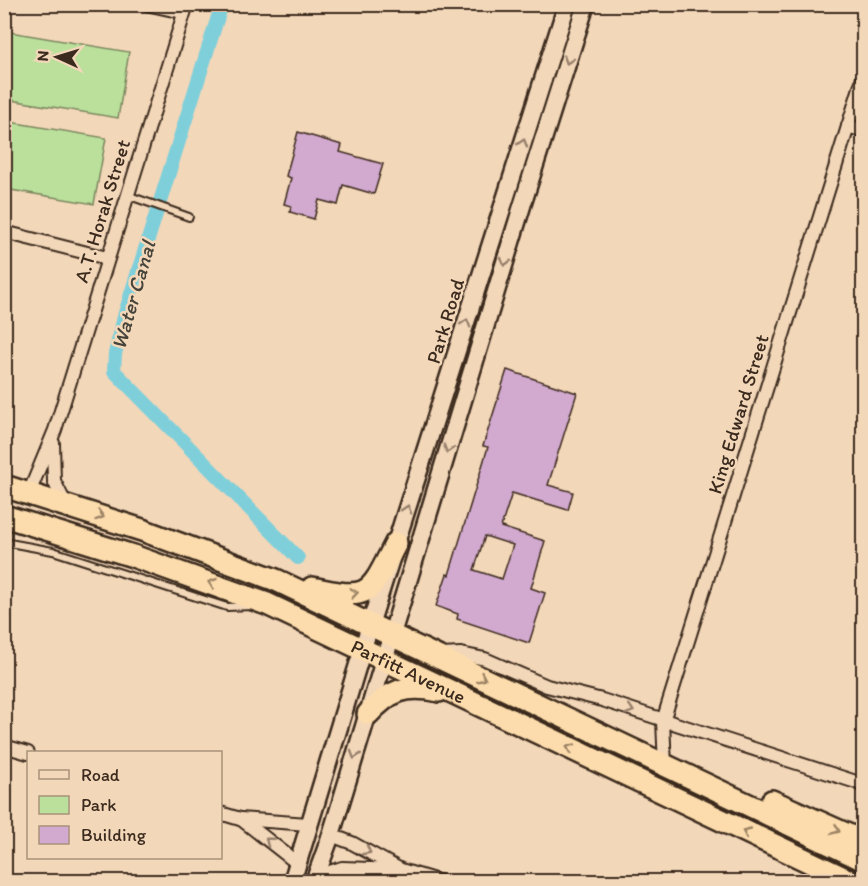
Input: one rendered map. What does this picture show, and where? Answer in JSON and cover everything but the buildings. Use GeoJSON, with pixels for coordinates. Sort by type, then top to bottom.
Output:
{"type":"FeatureCollection","features":[{"type":"Feature","properties":{"kind":"highway","name":"Parfitt Avenue"},"geometry":{"type":"LineString","coordinates":[[4,486],[142,530],[276,580],[864,860]]}},
{"type":"Feature","properties":{"kind":"highway"},"geometry":{"type":"LineString","coordinates":[[29,493],[48,516],[154,551],[178,571]]}},
{"type":"Feature","properties":{"kind":"highway","name":"Parfitt Avenue"},"geometry":{"type":"LineString","coordinates":[[4,516],[178,571],[267,604],[852,882]]}},
{"type":"Feature","properties":{"kind":"highway"},"geometry":{"type":"LineString","coordinates":[[276,580],[341,594],[360,594],[370,589],[377,580],[396,543]]}},
{"type":"Feature","properties":{"kind":"highway"},"geometry":{"type":"LineString","coordinates":[[368,714],[381,700],[398,691],[423,688],[457,694]]}},
{"type":"Feature","properties":{"kind":"highway"},"geometry":{"type":"LineString","coordinates":[[704,784],[722,781],[742,788],[864,842]]}},
{"type":"Feature","properties":{"kind":"street","name":"Park Road"},"geometry":{"type":"LineString","coordinates":[[292,882],[370,625],[567,4]]}},
{"type":"Feature","properties":{"kind":"street","name":"Park Road"},"geometry":{"type":"LineString","coordinates":[[314,879],[331,835],[522,206],[586,4]]}},
{"type":"Feature","properties":{"kind":"street","name":"A.T. Horak Street"},"geometry":{"type":"LineString","coordinates":[[29,493],[55,430],[107,258],[130,196],[185,10]]}},
{"type":"Feature","properties":{"kind":"street","name":"King Edward Street"},"geometry":{"type":"LineString","coordinates":[[666,766],[663,721],[864,75]]}},
{"type":"Feature","properties":{"kind":"street"},"geometry":{"type":"LineString","coordinates":[[848,126],[864,131]]}},
{"type":"Feature","properties":{"kind":"street"},"geometry":{"type":"LineString","coordinates":[[4,232],[107,258]]}},
{"type":"Feature","properties":{"kind":"street","name":"A.T. Horak Street"},"geometry":{"type":"LineString","coordinates":[[55,430],[54,481],[66,505]]}},
{"type":"Feature","properties":{"kind":"street","name":"Parfitt Avenue"},"geometry":{"type":"LineString","coordinates":[[434,655],[461,654],[485,659],[547,686],[602,700],[864,786]]}},
{"type":"Feature","properties":{"kind":"street"},"geometry":{"type":"LineString","coordinates":[[4,746],[27,753]]}},
{"type":"Feature","properties":{"kind":"street"},"geometry":{"type":"LineString","coordinates":[[222,814],[240,819],[308,824]]}},
{"type":"Feature","properties":{"kind":"street"},"geometry":{"type":"LineString","coordinates":[[240,819],[297,863]]}},
{"type":"Feature","properties":{"kind":"street"},"geometry":{"type":"LineString","coordinates":[[331,835],[352,843],[401,870],[441,882]]}},
{"type":"Feature","properties":{"kind":"street"},"geometry":{"type":"LineString","coordinates":[[314,879],[342,868],[401,870]]}},
{"type":"Feature","properties":{"kind":"lane"},"geometry":{"type":"LineString","coordinates":[[133,4],[185,10]]}},
{"type":"Feature","properties":{"kind":"lane"},"geometry":{"type":"LineString","coordinates":[[130,196],[187,217]]}},
{"type":"Feature","properties":{"kind":"lane"},"geometry":{"type":"LineString","coordinates":[[4,542],[53,551],[233,608],[267,604]]}},
{"type":"Feature","properties":{"kind":"green space"},"geometry":{"type":"Polygon","coordinates":[[[4,31],[129,52],[118,118],[5,99],[4,31]]]}},
{"type":"Feature","properties":{"kind":"green space"},"geometry":{"type":"Polygon","coordinates":[[[4,121],[106,138],[94,204],[5,189],[4,121]]]}},
{"type":"Feature","properties":{"kind":"waterway","name":"Water Canal"},"geometry":{"type":"LineString","coordinates":[[222,4],[125,313],[115,354],[114,371],[298,558]]}}]}
